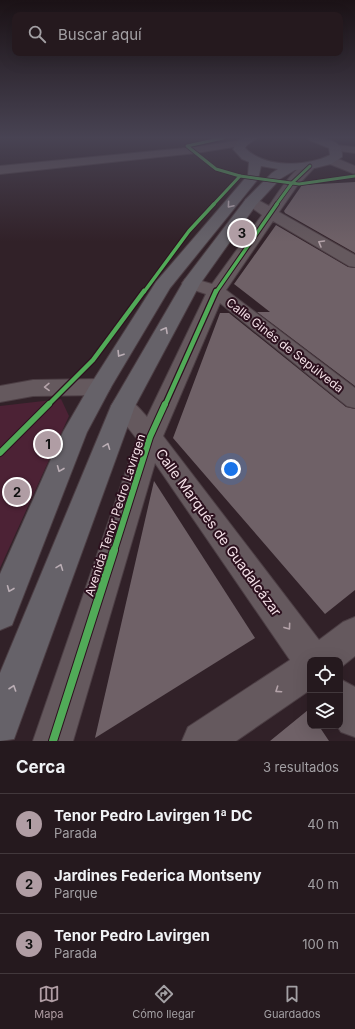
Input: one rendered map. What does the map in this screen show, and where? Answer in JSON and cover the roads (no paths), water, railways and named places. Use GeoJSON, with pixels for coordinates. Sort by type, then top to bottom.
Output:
{"type":"FeatureCollection","features":[{"type":"Feature","properties":{"kind":"main road"},"geometry":{"type":"LineString","coordinates":[[0,613],[75,432],[100,387],[162,286],[254,176],[253,173]]}},
{"type":"Feature","properties":{"kind":"main road","name":"Avenida Tenor Pedro Lavirgen"},"geometry":{"type":"LineString","coordinates":[[0,725],[19,671],[123,406],[191,283],[261,208]]}},
{"type":"Feature","properties":{"kind":"street","name":"Avenida Tenor Pedro Lavirgen"},"geometry":{"type":"LineString","coordinates":[[53,741],[150,437],[216,291],[261,208],[302,173]]}},
{"type":"Feature","properties":{"kind":"street"},"geometry":{"type":"LineString","coordinates":[[261,208],[355,262]]}},
{"type":"Feature","properties":{"kind":"street","name":"Calle Ginés de Sepúlveda"},"geometry":{"type":"LineString","coordinates":[[191,283],[216,291],[355,400]]}},
{"type":"Feature","properties":{"kind":"street"},"geometry":{"type":"LineString","coordinates":[[0,394],[32,388],[100,387]]}},
{"type":"Feature","properties":{"kind":"street","name":"Calle Marqués de Guadalcázar"},"geometry":{"type":"LineString","coordinates":[[123,406],[150,437],[310,657]]}},
{"type":"Feature","properties":{"kind":"street"},"geometry":{"type":"LineString","coordinates":[[325,657],[355,634]]}},
{"type":"Feature","properties":{"kind":"street"},"geometry":{"type":"LineString","coordinates":[[202,741],[307,670]]}},
{"type":"Feature","properties":{"kind":"street"},"geometry":{"type":"LineString","coordinates":[[343,702],[355,718]]}},
{"type":"Feature","properties":{"kind":"place","name":"Tenor Pedro Lavirgen"},"geometry":{"type":"Point","coordinates":[242,233]}},
{"type":"Feature","properties":{"kind":"place","name":"Tenor Pedro Lavirgen 1ª DC"},"geometry":{"type":"Point","coordinates":[48,444]}},
{"type":"Feature","properties":{"kind":"place","name":"Jardines Federica Montseny"},"geometry":{"type":"Point","coordinates":[17,492]}}]}
